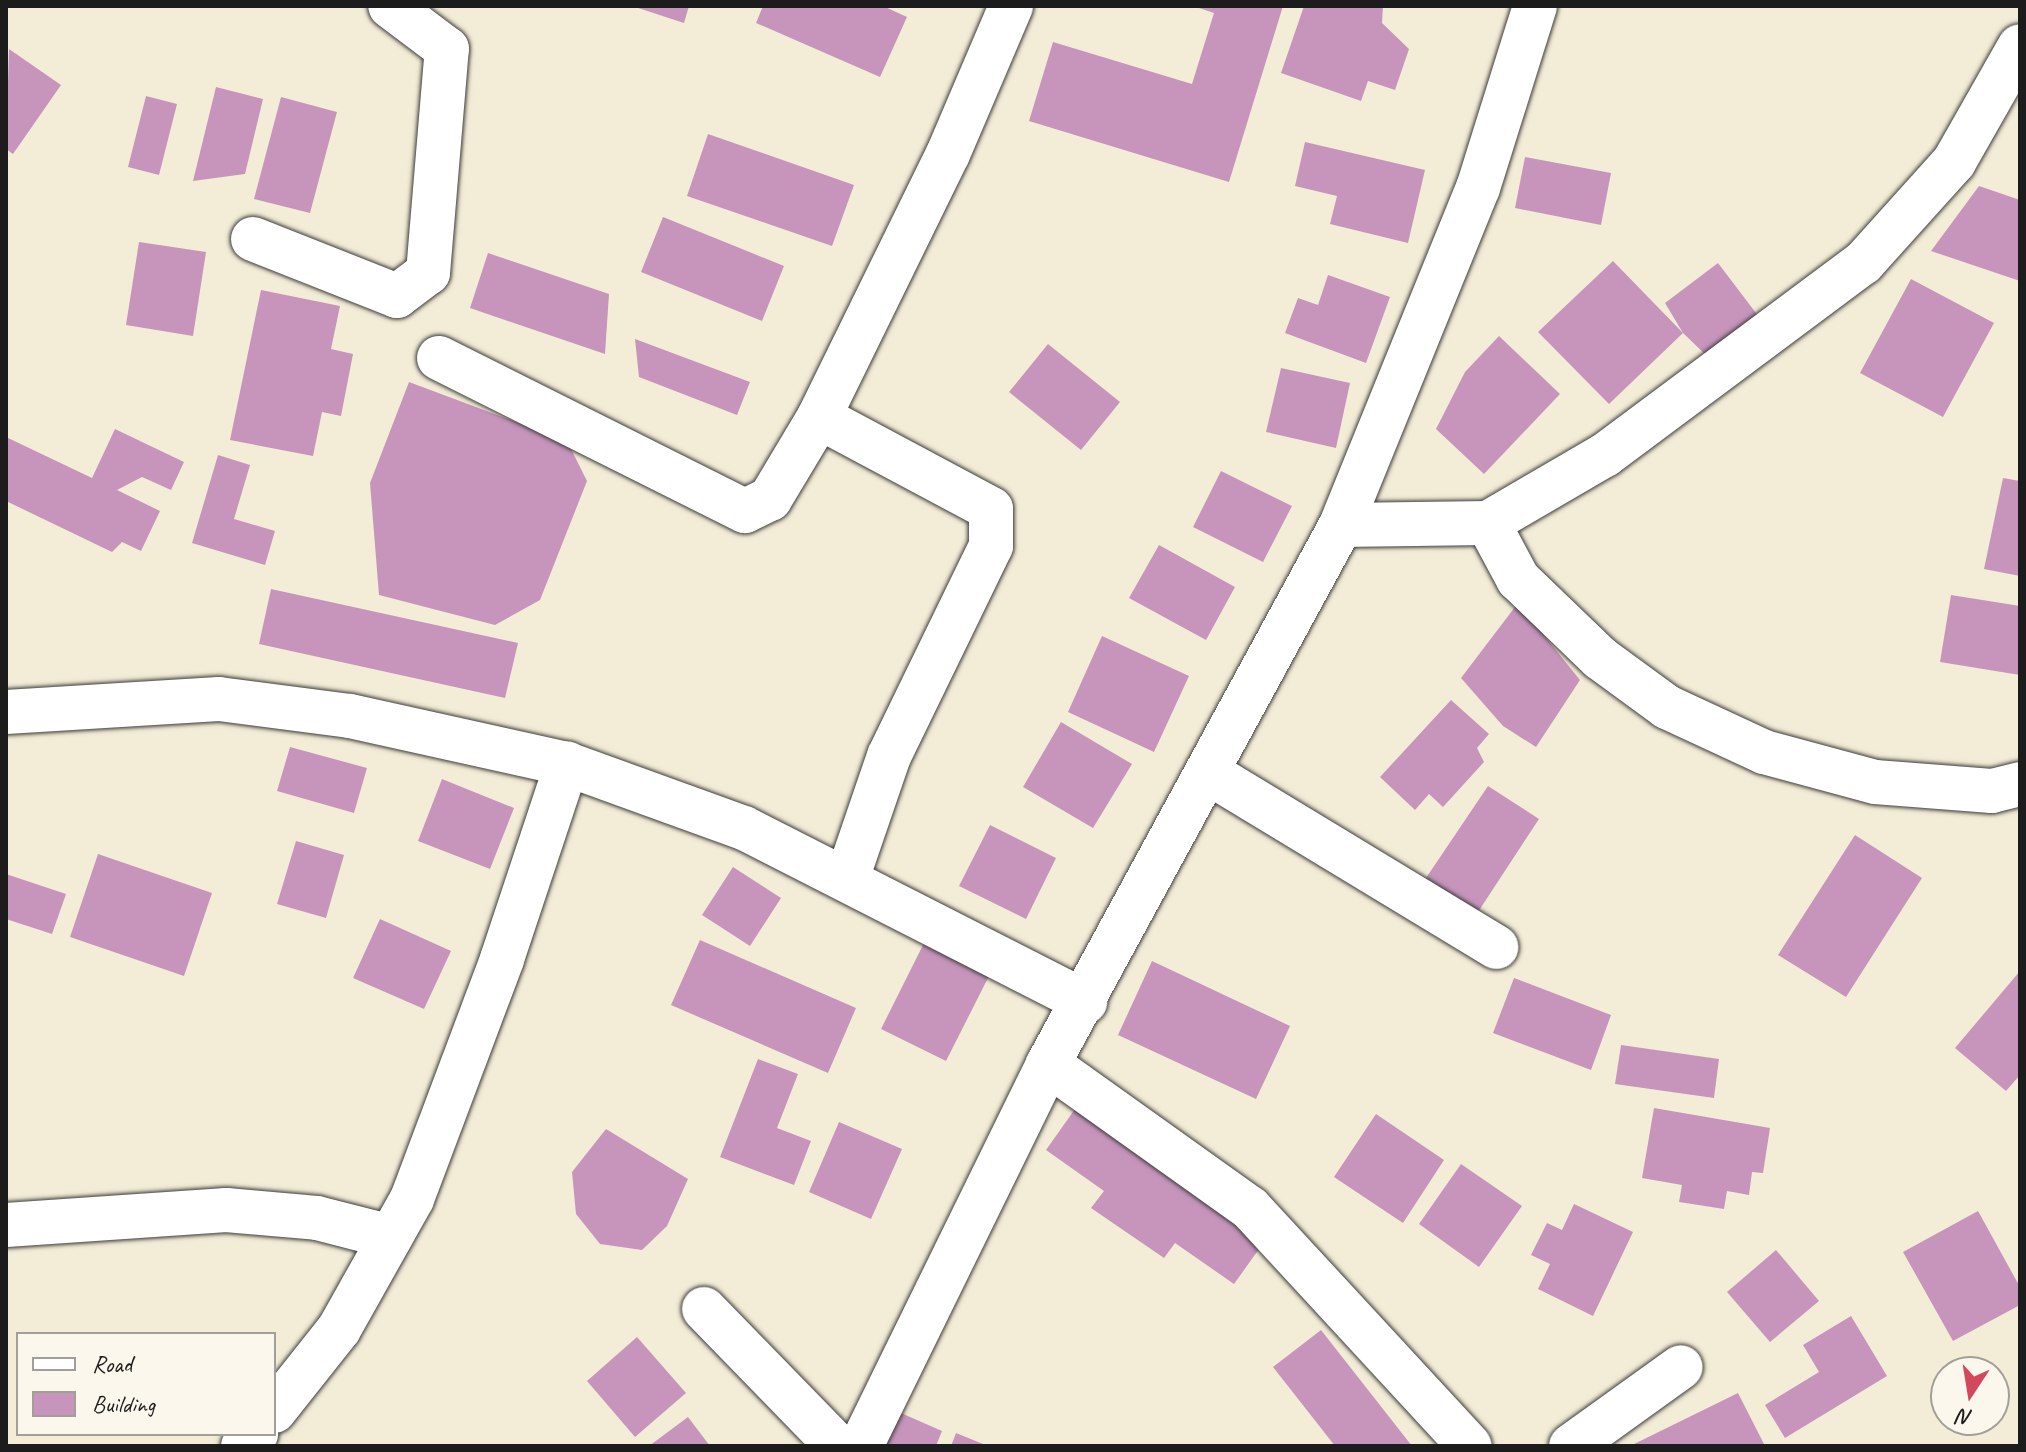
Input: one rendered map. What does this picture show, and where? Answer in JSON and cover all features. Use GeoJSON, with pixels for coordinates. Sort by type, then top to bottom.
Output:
{"type":"FeatureCollection","features":[{"type":"Feature","properties":{"kind":"street"},"geometry":{"type":"LineString","coordinates":[[253,239],[397,296],[428,273],[447,49],[390,6]]}},
{"type":"Feature","properties":{"kind":"street"},"geometry":{"type":"LineString","coordinates":[[439,358],[745,511],[770,499],[819,417],[948,154],[1011,6]]}},
{"type":"Feature","properties":{"kind":"street"},"geometry":{"type":"LineString","coordinates":[[861,1446],[1048,1064],[1085,1002],[1341,525],[1478,188],[1535,6]]}},
{"type":"Feature","properties":{"kind":"street"},"geometry":{"type":"LineString","coordinates":[[1341,525],[1488,523],[1605,455],[1863,263],[1954,162],[2020,46]]}},
{"type":"Feature","properties":{"kind":"street"},"geometry":{"type":"LineString","coordinates":[[819,417],[991,509],[991,546],[889,756],[847,879]]}},
{"type":"Feature","properties":{"kind":"street"},"geometry":{"type":"LineString","coordinates":[[1488,523],[1518,579],[1600,658],[1667,707],[1764,752],[1875,782],[1992,791],[2020,784]]}},
{"type":"Feature","properties":{"kind":"street"},"geometry":{"type":"LineString","coordinates":[[6,712],[219,699],[350,716],[567,764],[744,828],[1085,1002]]}},
{"type":"Feature","properties":{"kind":"street"},"geometry":{"type":"LineString","coordinates":[[276,1408],[339,1329],[412,1199],[502,959],[567,764]]}},
{"type":"Feature","properties":{"kind":"street"},"geometry":{"type":"LineString","coordinates":[[1209,773],[1496,947]]}},
{"type":"Feature","properties":{"kind":"street"},"geometry":{"type":"LineString","coordinates":[[1048,1064],[1250,1208],[1470,1446]]}},
{"type":"Feature","properties":{"kind":"street"},"geometry":{"type":"LineString","coordinates":[[6,1225],[226,1210],[317,1218],[391,1237]]}},
{"type":"Feature","properties":{"kind":"street"},"geometry":{"type":"LineString","coordinates":[[704,1309],[837,1446]]}},
{"type":"Feature","properties":{"kind":"street"},"geometry":{"type":"LineString","coordinates":[[1571,1446],[1681,1367]]}},
{"type":"Feature","properties":{"kind":"building"},"geometry":{"type":"Polygon","coordinates":[[[632,6],[689,6],[684,23],[632,6]]]}},
{"type":"Feature","properties":{"kind":"building"},"geometry":{"type":"Polygon","coordinates":[[[763,6],[883,6],[907,17],[880,77],[756,23],[763,6]]]}},
{"type":"Feature","properties":{"kind":"building"},"geometry":{"type":"Polygon","coordinates":[[[1193,6],[1283,6],[1229,182],[1029,121],[1053,42],[1192,84],[1214,13],[1193,6]]]}},
{"type":"Feature","properties":{"kind":"building"},"geometry":{"type":"Polygon","coordinates":[[[1304,6],[1383,6],[1382,23],[1409,49],[1395,90],[1368,81],[1361,101],[1281,73],[1304,6]]]}},
{"type":"Feature","properties":{"kind":"building"},"geometry":{"type":"Polygon","coordinates":[[[9,49],[61,85],[13,154],[6,149],[9,49]]]}},
{"type":"Feature","properties":{"kind":"building"},"geometry":{"type":"Polygon","coordinates":[[[216,87],[263,99],[245,174],[193,181],[216,87]]]}},
{"type":"Feature","properties":{"kind":"building"},"geometry":{"type":"Polygon","coordinates":[[[146,96],[177,104],[159,175],[128,167],[146,96]]]}},
{"type":"Feature","properties":{"kind":"building"},"geometry":{"type":"Polygon","coordinates":[[[281,97],[337,112],[310,213],[254,199],[281,97]]]}},
{"type":"Feature","properties":{"kind":"building"},"geometry":{"type":"Polygon","coordinates":[[[708,134],[854,185],[832,246],[687,196],[708,134]]]}},
{"type":"Feature","properties":{"kind":"building"},"geometry":{"type":"Polygon","coordinates":[[[1305,142],[1425,170],[1408,243],[1330,224],[1337,196],[1295,186],[1305,142]]]}},
{"type":"Feature","properties":{"kind":"building"},"geometry":{"type":"Polygon","coordinates":[[[1525,157],[1611,173],[1601,225],[1515,208],[1525,157]]]}},
{"type":"Feature","properties":{"kind":"building"},"geometry":{"type":"Polygon","coordinates":[[[1979,186],[2020,200],[2020,281],[1931,251],[1979,186]]]}},
{"type":"Feature","properties":{"kind":"building"},"geometry":{"type":"Polygon","coordinates":[[[663,217],[784,266],[762,321],[641,272],[663,217]]]}},
{"type":"Feature","properties":{"kind":"building"},"geometry":{"type":"Polygon","coordinates":[[[139,242],[206,252],[193,336],[126,325],[139,242]]]}},
{"type":"Feature","properties":{"kind":"building"},"geometry":{"type":"Polygon","coordinates":[[[488,253],[609,294],[605,354],[470,308],[488,253]]]}},
{"type":"Feature","properties":{"kind":"building"},"geometry":{"type":"Polygon","coordinates":[[[1613,261],[1683,333],[1609,404],[1538,332],[1613,261]]]}},
{"type":"Feature","properties":{"kind":"building"},"geometry":{"type":"Polygon","coordinates":[[[1718,263],[1759,317],[1708,357],[1683,333],[1665,303],[1718,263]]]}},
{"type":"Feature","properties":{"kind":"building"},"geometry":{"type":"Polygon","coordinates":[[[1328,275],[1390,297],[1366,363],[1285,333],[1298,298],[1318,305],[1328,275]]]}},
{"type":"Feature","properties":{"kind":"building"},"geometry":{"type":"Polygon","coordinates":[[[1911,279],[1994,323],[1943,417],[1860,373],[1911,279]]]}},
{"type":"Feature","properties":{"kind":"building"},"geometry":{"type":"Polygon","coordinates":[[[261,290],[340,306],[331,349],[353,354],[341,416],[322,412],[313,456],[230,440],[261,290]]]}},
{"type":"Feature","properties":{"kind":"building"},"geometry":{"type":"Polygon","coordinates":[[[1499,336],[1560,394],[1484,474],[1436,429],[1465,372],[1499,336]]]}},
{"type":"Feature","properties":{"kind":"building"},"geometry":{"type":"Polygon","coordinates":[[[635,339],[750,382],[737,415],[639,377],[635,339]]]}},
{"type":"Feature","properties":{"kind":"building"},"geometry":{"type":"Polygon","coordinates":[[[1048,344],[1120,402],[1081,450],[1009,392],[1048,344]]]}},
{"type":"Feature","properties":{"kind":"building"},"geometry":{"type":"Polygon","coordinates":[[[1281,368],[1350,383],[1336,448],[1266,432],[1281,368]]]}},
{"type":"Feature","properties":{"kind":"building"},"geometry":{"type":"Polygon","coordinates":[[[409,382],[567,441],[587,481],[540,600],[495,625],[379,595],[370,483],[409,382]]]}},
{"type":"Feature","properties":{"kind":"building"},"geometry":{"type":"Polygon","coordinates":[[[115,429],[184,462],[171,490],[142,477],[117,490],[160,511],[141,551],[122,542],[112,552],[6,501],[6,437],[92,478],[115,429]]]}},
{"type":"Feature","properties":{"kind":"building"},"geometry":{"type":"Polygon","coordinates":[[[218,455],[250,465],[234,519],[275,531],[265,565],[192,543],[218,455]]]}},
{"type":"Feature","properties":{"kind":"building"},"geometry":{"type":"Polygon","coordinates":[[[1221,471],[1292,506],[1263,562],[1193,527],[1221,471]]]}},
{"type":"Feature","properties":{"kind":"building"},"geometry":{"type":"Polygon","coordinates":[[[2003,478],[2020,481],[2020,576],[1984,569],[2003,478]]]}},
{"type":"Feature","properties":{"kind":"building"},"geometry":{"type":"Polygon","coordinates":[[[1159,545],[1235,587],[1206,640],[1129,598],[1159,545]]]}},
{"type":"Feature","properties":{"kind":"building"},"geometry":{"type":"Polygon","coordinates":[[[271,589],[518,643],[505,698],[259,644],[271,589]]]}},
{"type":"Feature","properties":{"kind":"building"},"geometry":{"type":"Polygon","coordinates":[[[1951,595],[2020,606],[2020,675],[1940,662],[1951,595]]]}},
{"type":"Feature","properties":{"kind":"building"},"geometry":{"type":"Polygon","coordinates":[[[1518,603],[1580,680],[1536,747],[1503,726],[1461,678],[1518,603]]]}},
{"type":"Feature","properties":{"kind":"building"},"geometry":{"type":"Polygon","coordinates":[[[1102,636],[1189,676],[1154,752],[1068,712],[1102,636]]]}},
{"type":"Feature","properties":{"kind":"building"},"geometry":{"type":"Polygon","coordinates":[[[1451,700],[1489,734],[1477,748],[1484,762],[1443,807],[1429,794],[1415,810],[1380,777],[1451,700]]]}},
{"type":"Feature","properties":{"kind":"building"},"geometry":{"type":"Polygon","coordinates":[[[1061,722],[1132,764],[1093,828],[1023,787],[1061,722]]]}},
{"type":"Feature","properties":{"kind":"building"},"geometry":{"type":"Polygon","coordinates":[[[290,747],[367,768],[354,813],[277,791],[290,747]]]}},
{"type":"Feature","properties":{"kind":"building"},"geometry":{"type":"Polygon","coordinates":[[[442,779],[514,808],[490,869],[418,841],[442,779]]]}},
{"type":"Feature","properties":{"kind":"building"},"geometry":{"type":"Polygon","coordinates":[[[1488,786],[1539,819],[1478,912],[1426,878],[1488,786]]]}},
{"type":"Feature","properties":{"kind":"building"},"geometry":{"type":"Polygon","coordinates":[[[990,825],[1056,858],[1026,919],[959,886],[990,825]]]}},
{"type":"Feature","properties":{"kind":"building"},"geometry":{"type":"Polygon","coordinates":[[[1855,835],[1922,878],[1846,997],[1778,955],[1855,835]]]}},
{"type":"Feature","properties":{"kind":"building"},"geometry":{"type":"Polygon","coordinates":[[[296,841],[344,855],[326,918],[277,904],[296,841]]]}},
{"type":"Feature","properties":{"kind":"building"},"geometry":{"type":"Polygon","coordinates":[[[98,854],[212,893],[184,976],[70,937],[98,854]]]}},
{"type":"Feature","properties":{"kind":"building"},"geometry":{"type":"Polygon","coordinates":[[[733,867],[781,898],[750,946],[702,915],[733,867]]]}},
{"type":"Feature","properties":{"kind":"building"},"geometry":{"type":"Polygon","coordinates":[[[6,874],[66,894],[52,934],[6,919],[6,874]]]}},
{"type":"Feature","properties":{"kind":"building"},"geometry":{"type":"Polygon","coordinates":[[[380,919],[451,951],[424,1009],[353,978],[380,919]]]}},
{"type":"Feature","properties":{"kind":"building"},"geometry":{"type":"Polygon","coordinates":[[[700,940],[856,1008],[828,1073],[671,1005],[700,940]]]}},
{"type":"Feature","properties":{"kind":"building"},"geometry":{"type":"Polygon","coordinates":[[[924,943],[989,976],[946,1061],[881,1029],[924,943]]]}},
{"type":"Feature","properties":{"kind":"building"},"geometry":{"type":"Polygon","coordinates":[[[1152,961],[1290,1026],[1256,1099],[1118,1035],[1152,961]]]}},
{"type":"Feature","properties":{"kind":"building"},"geometry":{"type":"Polygon","coordinates":[[[2020,971],[2020,1075],[2006,1091],[1955,1048],[2020,971]]]}},
{"type":"Feature","properties":{"kind":"building"},"geometry":{"type":"Polygon","coordinates":[[[1514,978],[1611,1015],[1591,1070],[1493,1033],[1514,978]]]}},
{"type":"Feature","properties":{"kind":"building"},"geometry":{"type":"Polygon","coordinates":[[[1621,1045],[1719,1059],[1714,1098],[1615,1084],[1621,1045]]]}},
{"type":"Feature","properties":{"kind":"building"},"geometry":{"type":"Polygon","coordinates":[[[758,1059],[798,1074],[777,1128],[811,1141],[794,1185],[720,1157],[758,1059]]]}},
{"type":"Feature","properties":{"kind":"building"},"geometry":{"type":"Polygon","coordinates":[[[1654,1108],[1770,1128],[1763,1173],[1752,1172],[1749,1195],[1727,1191],[1724,1209],[1679,1202],[1682,1185],[1642,1178],[1654,1108]]]}},
{"type":"Feature","properties":{"kind":"building"},"geometry":{"type":"Polygon","coordinates":[[[1075,1109],[1264,1242],[1234,1284],[1175,1243],[1164,1258],[1091,1208],[1104,1191],[1046,1150],[1075,1109]]]}},
{"type":"Feature","properties":{"kind":"building"},"geometry":{"type":"Polygon","coordinates":[[[1376,1114],[1444,1160],[1403,1223],[1334,1177],[1376,1114]]]}},
{"type":"Feature","properties":{"kind":"building"},"geometry":{"type":"Polygon","coordinates":[[[839,1122],[902,1149],[871,1219],[809,1192],[839,1122]]]}},
{"type":"Feature","properties":{"kind":"building"},"geometry":{"type":"Polygon","coordinates":[[[606,1129],[688,1179],[667,1226],[642,1250],[600,1244],[576,1214],[572,1172],[606,1129]]]}},
{"type":"Feature","properties":{"kind":"building"},"geometry":{"type":"Polygon","coordinates":[[[1461,1164],[1522,1206],[1479,1267],[1419,1224],[1461,1164]]]}},
{"type":"Feature","properties":{"kind":"building"},"geometry":{"type":"Polygon","coordinates":[[[1574,1204],[1633,1232],[1593,1316],[1538,1289],[1550,1264],[1531,1255],[1547,1223],[1562,1230],[1574,1204]]]}},
{"type":"Feature","properties":{"kind":"building"},"geometry":{"type":"Polygon","coordinates":[[[1978,1211],[2020,1287],[2020,1305],[1953,1341],[1903,1252],[1978,1211]]]}},
{"type":"Feature","properties":{"kind":"building"},"geometry":{"type":"Polygon","coordinates":[[[1776,1250],[1819,1301],[1770,1342],[1727,1292],[1776,1250]]]}},
{"type":"Feature","properties":{"kind":"building"},"geometry":{"type":"Polygon","coordinates":[[[1851,1316],[1887,1376],[1785,1438],[1765,1405],[1819,1372],[1803,1345],[1851,1316]]]}},
{"type":"Feature","properties":{"kind":"building"},"geometry":{"type":"Polygon","coordinates":[[[1321,1330],[1412,1446],[1335,1446],[1273,1367],[1321,1330]]]}},
{"type":"Feature","properties":{"kind":"building"},"geometry":{"type":"Polygon","coordinates":[[[637,1337],[686,1393],[635,1437],[587,1381],[637,1337]]]}},
{"type":"Feature","properties":{"kind":"building"},"geometry":{"type":"Polygon","coordinates":[[[1738,1393],[1765,1446],[1630,1446],[1738,1393]]]}},
{"type":"Feature","properties":{"kind":"building"},"geometry":{"type":"Polygon","coordinates":[[[885,1406],[942,1431],[936,1446],[868,1446],[885,1406]]]}},
{"type":"Feature","properties":{"kind":"building"},"geometry":{"type":"Polygon","coordinates":[[[688,1417],[710,1446],[649,1446],[688,1417]]]}},
{"type":"Feature","properties":{"kind":"building"},"geometry":{"type":"Polygon","coordinates":[[[956,1433],[988,1446],[951,1446],[956,1433]]]}}]}
